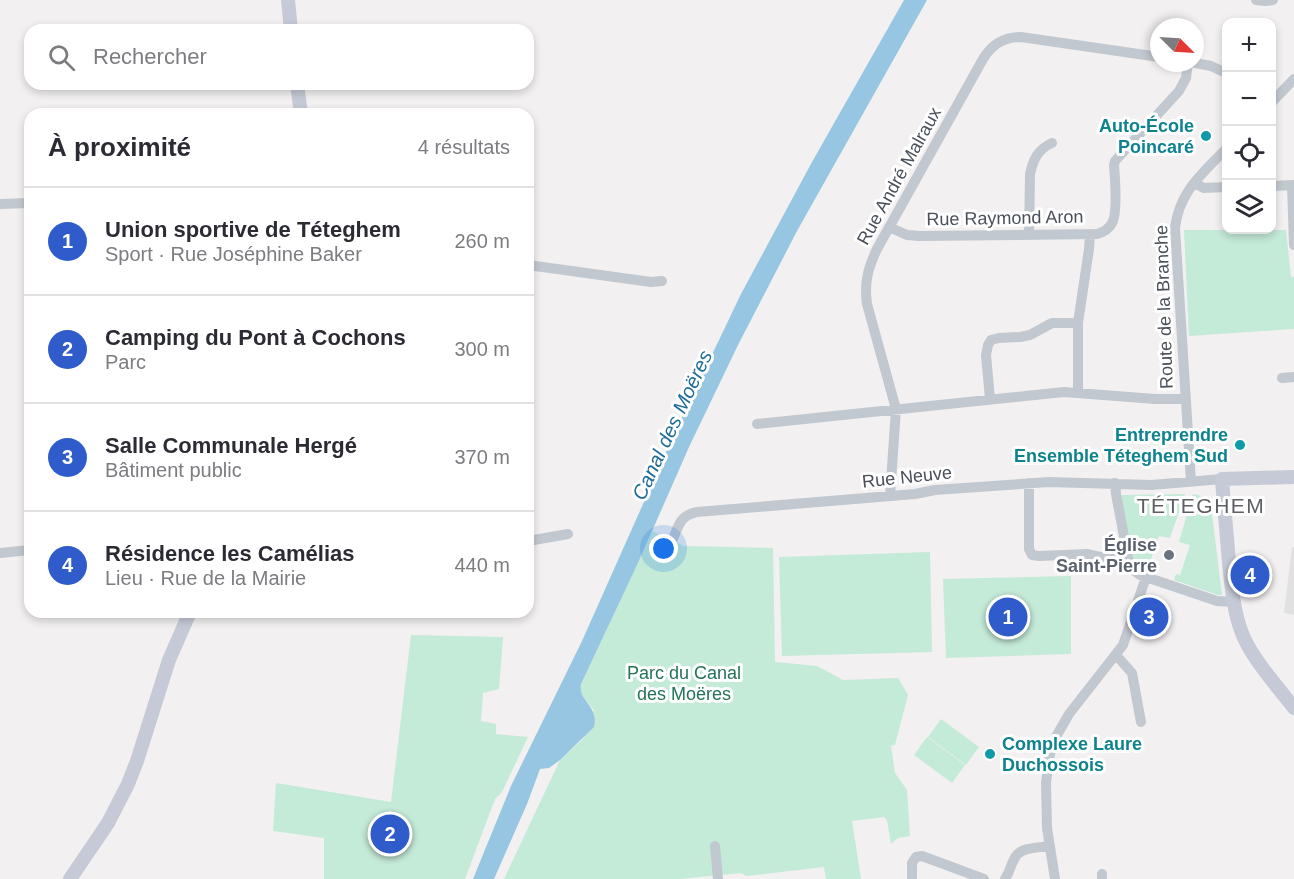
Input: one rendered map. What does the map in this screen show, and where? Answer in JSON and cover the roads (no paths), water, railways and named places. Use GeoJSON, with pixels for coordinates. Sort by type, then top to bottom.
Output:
{"type":"FeatureCollection","features":[{"type":"Feature","properties":{"kind":"main road"},"geometry":{"type":"LineString","coordinates":[[288,0],[290,24]]}},
{"type":"Feature","properties":{"kind":"main road"},"geometry":{"type":"LineString","coordinates":[[298,90],[300,108]]}},
{"type":"Feature","properties":{"kind":"main road"},"geometry":{"type":"LineString","coordinates":[[1292,701],[1258,663],[1241,630],[1234,602],[1222,479],[1294,477]]}},
{"type":"Feature","properties":{"kind":"main road"},"geometry":{"type":"LineString","coordinates":[[70,879],[108,823],[128,784],[169,660],[187,618]]}},
{"type":"Feature","properties":{"kind":"street"},"geometry":{"type":"LineString","coordinates":[[1256,0],[1273,0]]}},
{"type":"Feature","properties":{"kind":"street","name":"Rue André Malraux"},"geometry":{"type":"LineString","coordinates":[[890,496],[897,409],[869,314],[867,276],[870,263],[889,227],[981,63],[998,43],[1009,38],[1024,37],[1150,56]]}},
{"type":"Feature","properties":{"kind":"street"},"geometry":{"type":"LineString","coordinates":[[1204,65],[1225,72]]}},
{"type":"Feature","properties":{"kind":"street","name":"Rue Raymond Aron"},"geometry":{"type":"LineString","coordinates":[[889,227],[904,234],[916,236],[1103,232],[1113,221],[1115,212],[1114,165],[1117,159],[1179,91],[1187,72]]}},
{"type":"Feature","properties":{"kind":"street"},"geometry":{"type":"LineString","coordinates":[[1276,98],[1294,79]]}},
{"type":"Feature","properties":{"kind":"street"},"geometry":{"type":"LineString","coordinates":[[1029,235],[1031,169],[1038,153],[1052,143]]}},
{"type":"Feature","properties":{"kind":"street","name":"Route de la Branche"},"geometry":{"type":"LineString","coordinates":[[1191,481],[1175,228],[1179,207],[1185,194],[1222,153]]}},
{"type":"Feature","properties":{"kind":"street"},"geometry":{"type":"LineString","coordinates":[[1194,183],[1204,188],[1222,187]]}},
{"type":"Feature","properties":{"kind":"street"},"geometry":{"type":"LineString","coordinates":[[1276,186],[1293,185],[1294,245]]}},
{"type":"Feature","properties":{"kind":"street"},"geometry":{"type":"LineString","coordinates":[[0,204],[24,203]]}},
{"type":"Feature","properties":{"kind":"street"},"geometry":{"type":"LineString","coordinates":[[1078,393],[1078,323],[1090,234]]}},
{"type":"Feature","properties":{"kind":"street"},"geometry":{"type":"LineString","coordinates":[[534,266],[651,282],[662,281]]}},
{"type":"Feature","properties":{"kind":"street"},"geometry":{"type":"LineString","coordinates":[[990,399],[986,352],[991,340],[1020,337],[1052,323],[1078,323]]}},
{"type":"Feature","properties":{"kind":"street"},"geometry":{"type":"LineString","coordinates":[[1282,378],[1294,377]]}},
{"type":"Feature","properties":{"kind":"street"},"geometry":{"type":"LineString","coordinates":[[757,424],[1064,392],[1185,399]]}},
{"type":"Feature","properties":{"kind":"street","name":"Rue Neuve"},"geometry":{"type":"LineString","coordinates":[[673,539],[682,519],[694,513],[1029,483],[1144,485],[1222,479]]}},
{"type":"Feature","properties":{"kind":"street"},"geometry":{"type":"LineString","coordinates":[[1029,483],[1029,549],[1032,555],[1088,554],[1101,557],[1126,552]]}},
{"type":"Feature","properties":{"kind":"street"},"geometry":{"type":"LineString","coordinates":[[1115,483],[1126,552],[1131,568],[1137,574],[1217,601],[1234,602]]}},
{"type":"Feature","properties":{"kind":"street"},"geometry":{"type":"LineString","coordinates":[[534,540],[568,534]]}},
{"type":"Feature","properties":{"kind":"street"},"geometry":{"type":"LineString","coordinates":[[0,553],[24,551]]}},
{"type":"Feature","properties":{"kind":"street"},"geometry":{"type":"LineString","coordinates":[[1055,879],[1048,846],[1046,783],[1053,745],[1069,714],[1116,656],[1124,642],[1146,577]]}},
{"type":"Feature","properties":{"kind":"street"},"geometry":{"type":"LineString","coordinates":[[1116,656],[1132,673],[1141,722]]}},
{"type":"Feature","properties":{"kind":"street"},"geometry":{"type":"LineString","coordinates":[[715,846],[718,879]]}},
{"type":"Feature","properties":{"kind":"street"},"geometry":{"type":"LineString","coordinates":[[1005,879],[1019,853],[1048,846]]}},
{"type":"Feature","properties":{"kind":"street"},"geometry":{"type":"LineString","coordinates":[[912,879],[912,863],[916,857],[922,856],[984,879]]}},
{"type":"Feature","properties":{"kind":"water"},"geometry":{"type":"Polygon","coordinates":[[[904,0],[927,0],[797,231],[738,345],[581,684],[582,695],[594,714],[594,727],[560,760],[549,768],[540,769],[494,879],[473,879],[511,786],[582,641],[676,430],[741,294],[812,162],[904,0]]]}},
{"type":"Feature","properties":{"kind":"place","name":"Auto-École Poincaré"},"geometry":{"type":"Point","coordinates":[1206,136]}},
{"type":"Feature","properties":{"kind":"place","name":"Entreprendre Ensemble Téteghem Sud"},"geometry":{"type":"Point","coordinates":[1240,445]}},
{"type":"Feature","properties":{"kind":"place","name":"Église Saint-Pierre"},"geometry":{"type":"Point","coordinates":[1169,555]}},
{"type":"Feature","properties":{"kind":"place","name":"Résidence les Camélias"},"geometry":{"type":"Point","coordinates":[1250,575]}},
{"type":"Feature","properties":{"kind":"place","name":"Union sportive de Téteghem"},"geometry":{"type":"Point","coordinates":[1008,617]}},
{"type":"Feature","properties":{"kind":"place","name":"Salle Communale Hergé"},"geometry":{"type":"Point","coordinates":[1149,617]}},
{"type":"Feature","properties":{"kind":"place","name":"Complexe Laure Duchossois"},"geometry":{"type":"Point","coordinates":[990,754]}},
{"type":"Feature","properties":{"kind":"place","name":"Camping du Pont à Cochons"},"geometry":{"type":"Point","coordinates":[390,834]}},
{"type":"Feature","properties":{"kind":"district","name":"TÉTEGHEM"},"geometry":{"type":"Point","coordinates":[1201,506]}},
{"type":"Feature","properties":{"kind":"water label","name":"Canal des Moëres"},"geometry":{"type":"Point","coordinates":[672,425]}},
{"type":"Feature","properties":{"kind":"park label","name":"Parc du Canal des Moëres"},"geometry":{"type":"Point","coordinates":[684,683]}}]}
